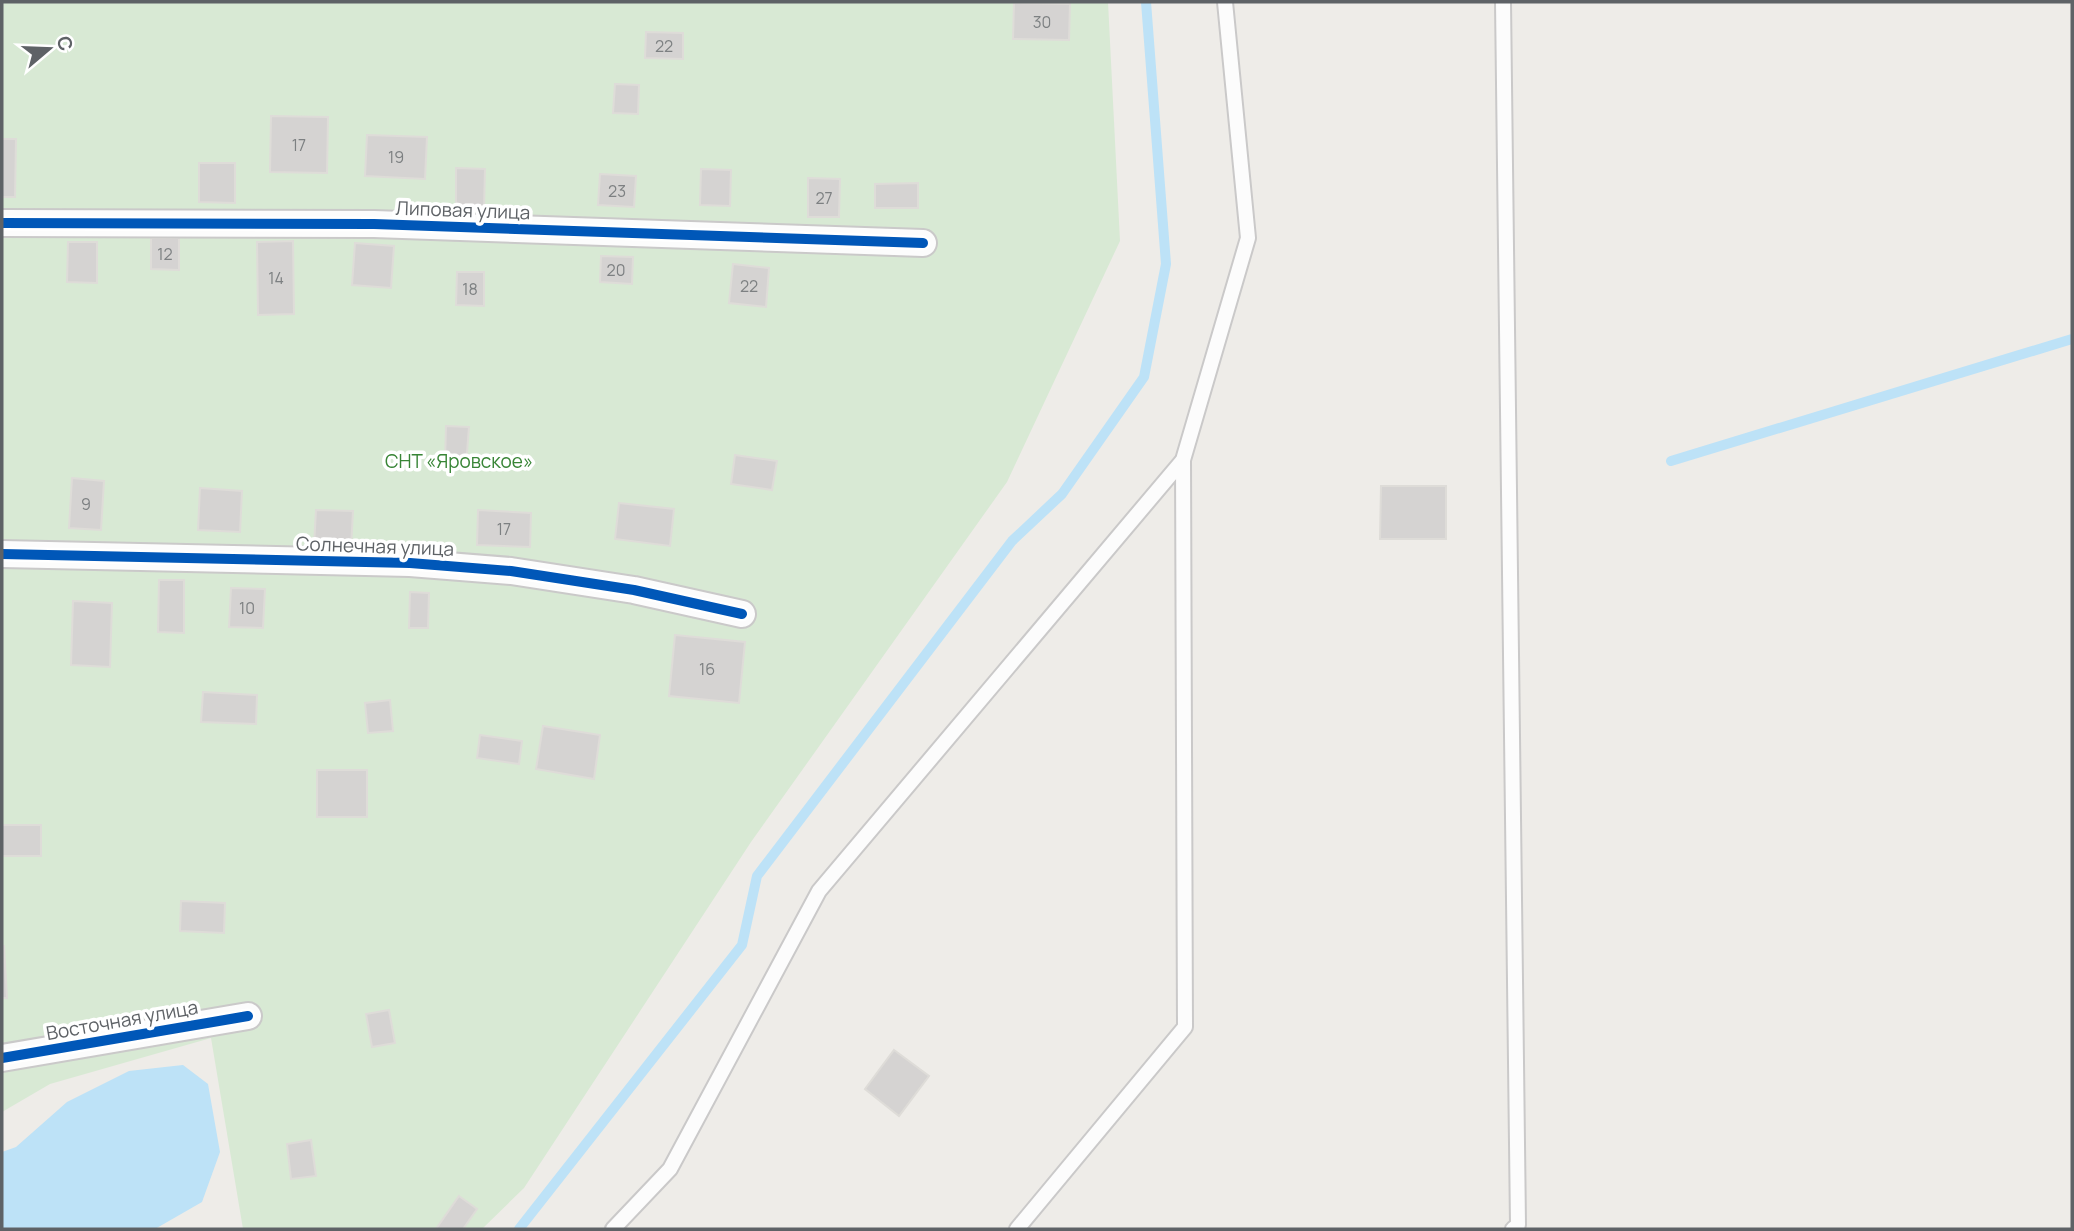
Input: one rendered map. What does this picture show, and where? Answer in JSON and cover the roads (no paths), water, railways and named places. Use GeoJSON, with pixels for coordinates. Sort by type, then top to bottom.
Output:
{"type":"FeatureCollection","features":[{"type":"Feature","properties":{"kind":"street","name":"Липовая улица"},"geometry":{"type":"LineString","coordinates":[[2,223],[374,224],[923,243]]}},
{"type":"Feature","properties":{"kind":"street","name":"Солнечная улица"},"geometry":{"type":"LineString","coordinates":[[2,554],[410,563],[498,570],[634,590],[742,614]]}},
{"type":"Feature","properties":{"kind":"street","name":"Восточная улица"},"geometry":{"type":"LineString","coordinates":[[2,1058],[248,1016]]}},
{"type":"Feature","properties":{"kind":"lane"},"geometry":{"type":"LineString","coordinates":[[1017,1229],[1185,1027],[1183,460],[1248,239],[1225,2]]}},
{"type":"Feature","properties":{"kind":"lane"},"geometry":{"type":"LineString","coordinates":[[1503,2],[1518,1225],[1513,1229]]}},
{"type":"Feature","properties":{"kind":"lane"},"geometry":{"type":"LineString","coordinates":[[613,1229],[670,1169],[819,891],[1183,460]]}},
{"type":"Feature","properties":{"kind":"water"},"geometry":{"type":"Polygon","coordinates":[[[183,1065],[208,1084],[220,1152],[202,1202],[155,1229],[2,1229],[2,1152],[16,1147],[67,1102],[129,1071],[183,1065]]]}},
{"type":"Feature","properties":{"kind":"waterway"},"geometry":{"type":"LineString","coordinates":[[519,1229],[742,945],[757,876],[1012,541],[1062,494],[1144,377],[1166,264],[1146,2]]}},
{"type":"Feature","properties":{"kind":"waterway"},"geometry":{"type":"LineString","coordinates":[[1671,461],[2072,339]]}},
{"type":"Feature","properties":{"kind":"park label","name":"СНТ «Яровское»"},"geometry":{"type":"Point","coordinates":[459,461]}}]}
